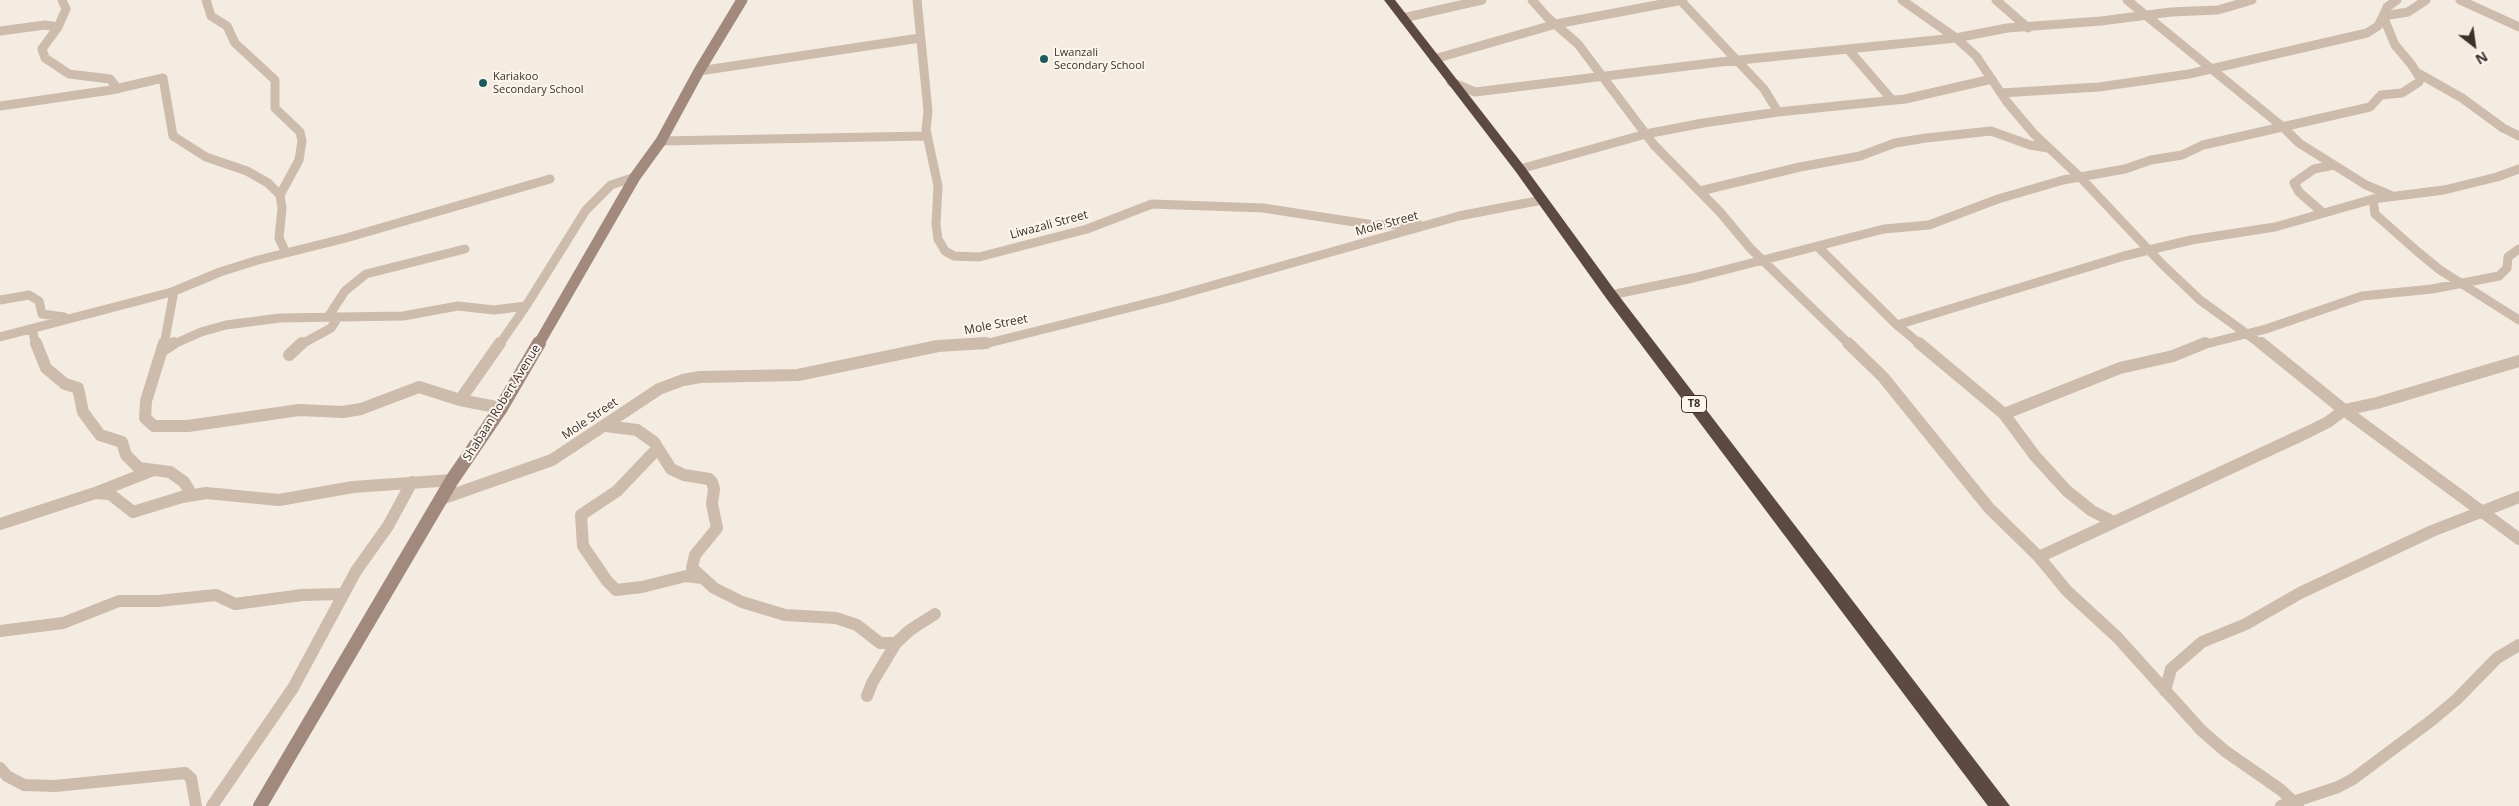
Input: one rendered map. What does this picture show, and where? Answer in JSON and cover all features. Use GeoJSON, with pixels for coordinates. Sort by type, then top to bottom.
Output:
{"type":"FeatureCollection","features":[{"type":"Feature","properties":{"kind":"highway","name":"T8"},"geometry":{"type":"LineString","coordinates":[[1389,0],[1450,82],[1520,170],[1610,295],[2000,806]]}},
{"type":"Feature","properties":{"kind":"street"},"geometry":{"type":"LineString","coordinates":[[62,0],[66,9],[58,26],[42,49],[45,58],[57,68],[69,74],[110,79],[118,89]]}},
{"type":"Feature","properties":{"kind":"street"},"geometry":{"type":"LineString","coordinates":[[206,0],[212,16],[227,26],[235,42],[274,80],[275,108],[300,132],[302,141],[299,160],[280,194],[282,208],[279,238],[286,253]]}},
{"type":"Feature","properties":{"kind":"street","name":"Shabaan Robert Avenue"},"geometry":{"type":"LineString","coordinates":[[260,806],[452,480],[501,408],[635,177],[661,141],[699,71],[742,0]]}},
{"type":"Feature","properties":{"kind":"street","name":"Liwazali Street"},"geometry":{"type":"LineString","coordinates":[[917,0],[928,111],[926,130],[938,186],[936,224],[938,239],[945,251],[954,256],[979,257],[1087,229],[1152,204],[1263,208],[1374,225],[1442,223]]}},
{"type":"Feature","properties":{"kind":"street"},"geometry":{"type":"LineString","coordinates":[[1403,18],[1482,0]]}},
{"type":"Feature","properties":{"kind":"street"},"geometry":{"type":"LineString","coordinates":[[1532,0],[1578,44],[1646,134],[1762,260],[1883,377],[1988,508],[2039,556],[2067,591],[2112,632],[2201,730],[2225,751],[2281,790],[2291,804],[2338,787],[2353,779],[2457,700],[2477,676],[2497,658],[2519,645]]}},
{"type":"Feature","properties":{"kind":"street"},"geometry":{"type":"LineString","coordinates":[[1434,59],[1556,24],[1681,0],[1740,61],[1764,89],[1778,112]]}},
{"type":"Feature","properties":{"kind":"street"},"geometry":{"type":"LineString","coordinates":[[1902,0],[1956,38],[1976,56],[2019,119],[2081,178],[2200,300],[2249,334],[2344,410],[2519,539]]}},
{"type":"Feature","properties":{"kind":"street"},"geometry":{"type":"LineString","coordinates":[[1996,0],[2028,28]]}},
{"type":"Feature","properties":{"kind":"street"},"geometry":{"type":"LineString","coordinates":[[2127,0],[2284,128],[2299,143],[2366,186],[2394,196]]}},
{"type":"Feature","properties":{"kind":"street"},"geometry":{"type":"LineString","coordinates":[[1450,82],[1475,92],[1956,38],[2007,28],[2028,28],[2144,15],[2218,10],[2252,0]]}},
{"type":"Feature","properties":{"kind":"street"},"geometry":{"type":"LineString","coordinates":[[2001,93],[2099,87],[2189,74],[2367,34],[2378,26],[2387,7],[2397,0]]}},
{"type":"Feature","properties":{"kind":"street"},"geometry":{"type":"LineString","coordinates":[[2383,16],[2408,12],[2426,0]]}},
{"type":"Feature","properties":{"kind":"street"},"geometry":{"type":"LineString","coordinates":[[2460,0],[2519,27]]}},
{"type":"Feature","properties":{"kind":"street"},"geometry":{"type":"LineString","coordinates":[[2496,15],[2519,22]]}},
{"type":"Feature","properties":{"kind":"street"},"geometry":{"type":"LineString","coordinates":[[1610,295],[1693,278],[1884,229],[1929,225],[1998,199],[2182,155],[2203,145],[2370,107],[2381,95],[2400,94],[2417,84],[2420,78],[2395,45],[2383,16]]}},
{"type":"Feature","properties":{"kind":"street"},"geometry":{"type":"LineString","coordinates":[[0,31],[45,25],[58,26]]}},
{"type":"Feature","properties":{"kind":"street"},"geometry":{"type":"LineString","coordinates":[[699,71],[920,38]]}},
{"type":"Feature","properties":{"kind":"street"},"geometry":{"type":"LineString","coordinates":[[1848,49],[1892,100]]}},
{"type":"Feature","properties":{"kind":"street"},"geometry":{"type":"LineString","coordinates":[[2416,72],[2462,98],[2503,128],[2519,136]]}},
{"type":"Feature","properties":{"kind":"street"},"geometry":{"type":"LineString","coordinates":[[0,106],[118,89],[158,78],[164,79],[173,136],[206,157],[229,163],[247,171],[268,183],[280,194]]}},
{"type":"Feature","properties":{"kind":"street"},"geometry":{"type":"LineString","coordinates":[[1520,170],[1646,134],[1703,122],[1911,98],[1992,78]]}},
{"type":"Feature","properties":{"kind":"street"},"geometry":{"type":"LineString","coordinates":[[1700,191],[1800,166],[1860,156],[1895,143],[1926,138],[1991,131],[2030,145],[2048,148]]}},
{"type":"Feature","properties":{"kind":"street"},"geometry":{"type":"LineString","coordinates":[[661,141],[927,136]]}},
{"type":"Feature","properties":{"kind":"street"},"geometry":{"type":"LineString","coordinates":[[2322,212],[2299,192],[2294,182],[2314,169],[2334,165]]}},
{"type":"Feature","properties":{"kind":"street"},"geometry":{"type":"LineString","coordinates":[[1897,325],[2151,250],[2191,240],[2268,229],[2322,212],[2372,200],[2444,190],[2497,177],[2519,169]]}},
{"type":"Feature","properties":{"kind":"street"},"geometry":{"type":"LineString","coordinates":[[460,400],[526,306],[586,210],[611,185],[635,177]]}},
{"type":"Feature","properties":{"kind":"street"},"geometry":{"type":"LineString","coordinates":[[0,337],[174,292],[220,272],[550,179]]}},
{"type":"Feature","properties":{"kind":"street","name":"Mole Street"},"geometry":{"type":"LineString","coordinates":[[441,499],[542,464],[606,426],[659,389],[683,380],[700,377],[798,375],[938,346],[979,345],[1158,300],[1442,223],[1459,216],[1542,200]]}},
{"type":"Feature","properties":{"kind":"street"},"geometry":{"type":"LineString","coordinates":[[2372,200],[2373,210],[2379,219],[2440,270],[2519,320]]}},
{"type":"Feature","properties":{"kind":"street"},"geometry":{"type":"LineString","coordinates":[[1818,247],[1897,325],[2004,414],[2035,456],[2067,491],[2092,512],[2112,521]]}},
{"type":"Feature","properties":{"kind":"street"},"geometry":{"type":"LineString","coordinates":[[2004,414],[2120,368],[2173,356],[2206,343],[2249,334],[2362,296],[2432,289],[2499,276],[2507,268],[2508,257],[2519,248]]}},
{"type":"Feature","properties":{"kind":"street"},"geometry":{"type":"LineString","coordinates":[[289,355],[304,341],[330,328],[345,291],[366,274],[465,249]]}},
{"type":"Feature","properties":{"kind":"street"},"geometry":{"type":"LineString","coordinates":[[174,292],[167,320],[163,350],[156,366],[146,401],[145,414],[147,421],[151,424],[163,428],[300,410],[343,412],[361,409],[419,387],[460,400],[501,408]]}},
{"type":"Feature","properties":{"kind":"street"},"geometry":{"type":"LineString","coordinates":[[0,300],[29,295],[39,301],[40,312],[43,315],[78,318]]}},
{"type":"Feature","properties":{"kind":"street"},"geometry":{"type":"LineString","coordinates":[[163,350],[189,335],[226,325],[280,318],[403,316],[458,306],[494,310],[526,306]]}},
{"type":"Feature","properties":{"kind":"street"},"geometry":{"type":"LineString","coordinates":[[32,329],[39,355],[46,368],[65,384],[78,388],[83,412],[92,426],[105,438],[122,442],[126,455],[139,468],[170,472],[184,482],[189,490],[188,495]]}},
{"type":"Feature","properties":{"kind":"street"},"geometry":{"type":"LineString","coordinates":[[2039,556],[2308,432],[2328,422],[2344,410],[2377,404],[2519,361]]}},
{"type":"Feature","properties":{"kind":"street"},"geometry":{"type":"LineString","coordinates":[[606,426],[637,430],[651,439],[667,466],[675,472],[709,478],[714,485],[712,504],[717,528],[695,555],[692,563],[693,570],[714,588],[742,602],[785,615],[836,618],[857,626],[880,643],[896,643]]}},
{"type":"Feature","properties":{"kind":"street"},"geometry":{"type":"LineString","coordinates":[[657,449],[618,490],[581,515],[583,546],[594,558],[607,581],[616,590],[642,587],[686,576],[702,578]]}},
{"type":"Feature","properties":{"kind":"street"},"geometry":{"type":"LineString","coordinates":[[0,524],[95,493],[154,470]]}},
{"type":"Feature","properties":{"kind":"street"},"geometry":{"type":"LineString","coordinates":[[95,493],[110,494],[133,512],[188,495],[220,493],[280,500],[354,487],[452,480]]}},
{"type":"Feature","properties":{"kind":"street"},"geometry":{"type":"LineString","coordinates":[[212,806],[293,688],[331,621],[356,571],[388,526],[412,482]]}},
{"type":"Feature","properties":{"kind":"street"},"geometry":{"type":"LineString","coordinates":[[2165,691],[2171,669],[2202,642],[2220,633],[2246,624],[2300,594],[2424,535],[2519,497]]}},
{"type":"Feature","properties":{"kind":"street"},"geometry":{"type":"LineString","coordinates":[[0,631],[63,623],[119,601],[158,601],[216,594],[235,604],[302,596],[343,594]]}},
{"type":"Feature","properties":{"kind":"street"},"geometry":{"type":"LineString","coordinates":[[868,696],[872,683],[896,643],[910,630],[935,614]]}},
{"type":"Feature","properties":{"kind":"street"},"geometry":{"type":"LineString","coordinates":[[0,768],[7,776],[24,785],[55,786],[184,773],[191,778],[196,806]]}},
{"type":"Feature","properties":{"kind":"place","name":"Lwanzali Secondary School"},"geometry":{"type":"Point","coordinates":[1044,59]}},
{"type":"Feature","properties":{"kind":"place","name":"Kariakoo Secondary School"},"geometry":{"type":"Point","coordinates":[483,83]}}]}
